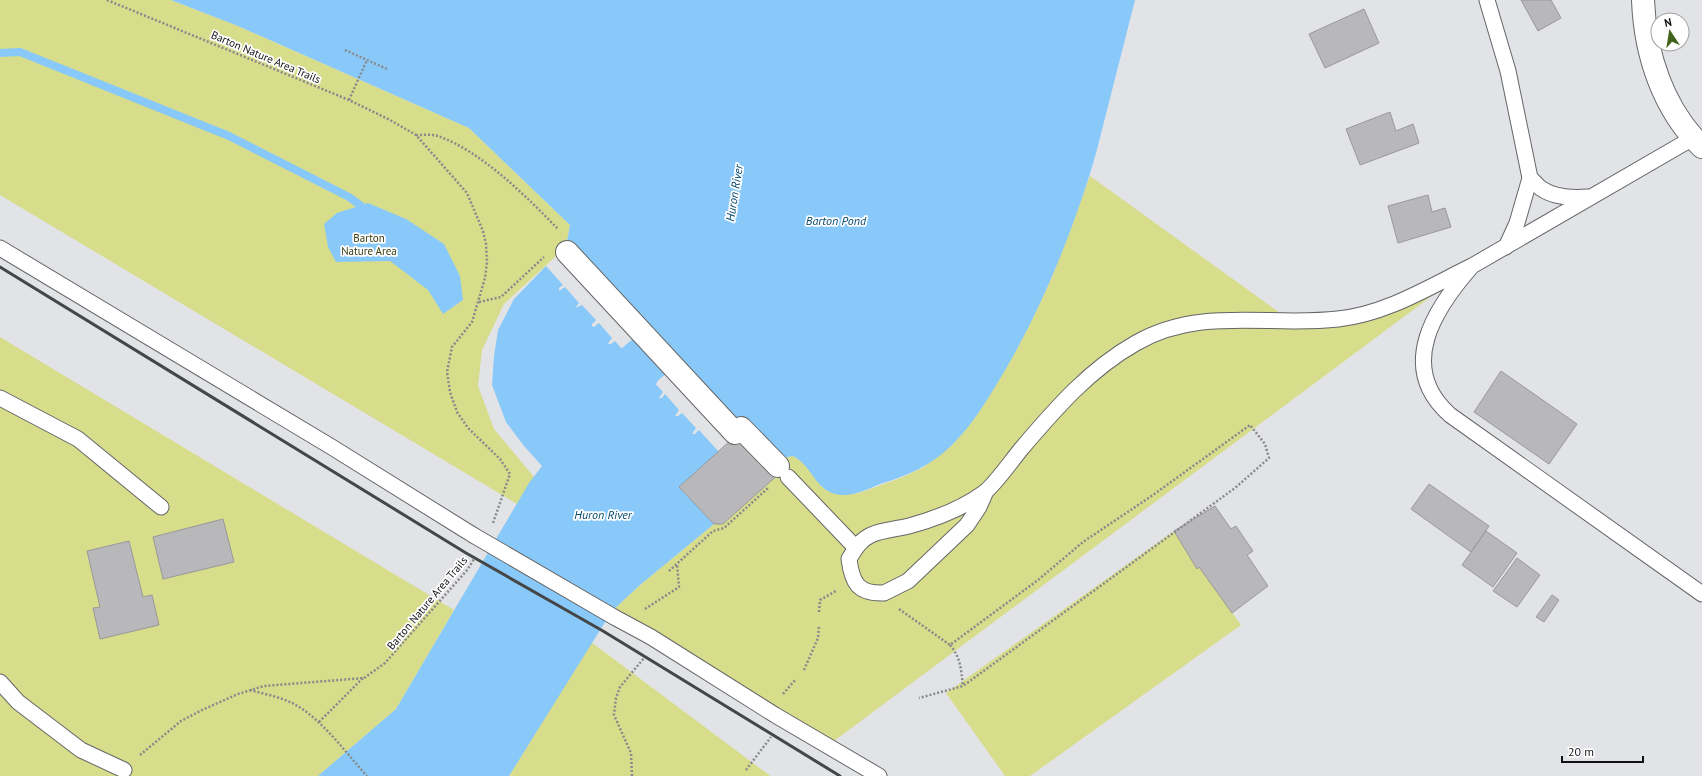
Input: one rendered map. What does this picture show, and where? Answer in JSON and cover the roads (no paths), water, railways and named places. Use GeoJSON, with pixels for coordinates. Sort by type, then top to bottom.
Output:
{"type":"FeatureCollection","features":[{"type":"Feature","properties":{"kind":"street"},"geometry":{"type":"LineString","coordinates":[[1643,0],[1647,36],[1651,56],[1657,73],[1676,116],[1697,143]]}},
{"type":"Feature","properties":{"kind":"street"},"geometry":{"type":"LineString","coordinates":[[559,245],[735,433],[741,428],[783,471]]}},
{"type":"Feature","properties":{"kind":"lane"},"geometry":{"type":"LineString","coordinates":[[1486,0],[1508,71],[1530,178],[1517,223],[1506,247]]}},
{"type":"Feature","properties":{"kind":"lane"},"geometry":{"type":"LineString","coordinates":[[986,491],[957,508],[932,519],[872,535],[863,540],[849,559],[853,578],[859,586],[868,593],[880,594],[884,594],[908,581],[967,525],[979,507],[986,491],[1079,385],[1096,370],[1136,342],[1170,329],[1205,321],[1229,319],[1315,321],[1340,319],[1365,314],[1394,304],[1472,266],[1592,196],[1697,143]]}},
{"type":"Feature","properties":{"kind":"lane"},"geometry":{"type":"LineString","coordinates":[[1530,178],[1542,189],[1553,194],[1572,198],[1592,196]]}},
{"type":"Feature","properties":{"kind":"lane"},"geometry":{"type":"LineString","coordinates":[[0,248],[330,446],[473,535],[651,637],[776,715],[879,776]]}},
{"type":"Feature","properties":{"kind":"lane"},"geometry":{"type":"LineString","coordinates":[[1472,266],[1442,303],[1425,340],[1423,354],[1426,377],[1439,404],[1450,415],[1702,594]]}},
{"type":"Feature","properties":{"kind":"lane"},"geometry":{"type":"LineString","coordinates":[[0,398],[78,439],[161,508]]}},
{"type":"Feature","properties":{"kind":"lane"},"geometry":{"type":"LineString","coordinates":[[783,471],[856,548]]}},
{"type":"Feature","properties":{"kind":"lane"},"geometry":{"type":"LineString","coordinates":[[0,682],[18,702],[81,750],[124,770]]}},
{"type":"Feature","properties":{"kind":"water","name":"Barton Pond"},"geometry":{"type":"Polygon","coordinates":[[[171,0],[1135,0],[1089,177],[1072,228],[1041,301],[1004,372],[980,411],[966,430],[936,459],[902,477],[857,493],[841,495],[832,493],[825,489],[819,484],[806,466],[793,456],[787,457],[778,466],[566,247],[570,225],[469,128],[238,26],[171,0]]]}},
{"type":"Feature","properties":{"kind":"water"},"geometry":{"type":"Polygon","coordinates":[[[368,203],[406,219],[444,244],[460,276],[463,300],[443,314],[428,290],[390,261],[336,262],[328,247],[324,224],[337,213],[368,203]]]}},
{"type":"Feature","properties":{"kind":"water","name":"Huron River"},"geometry":{"type":"Polygon","coordinates":[[[546,266],[563,285],[559,288],[559,291],[565,287],[579,303],[575,308],[582,305],[596,320],[592,326],[594,327],[599,323],[612,338],[608,344],[615,341],[629,357],[626,362],[632,359],[646,374],[642,380],[649,377],[663,392],[659,398],[662,398],[665,394],[679,410],[675,416],[682,413],[696,428],[692,434],[695,434],[699,430],[719,452],[679,487],[714,524],[640,585],[612,611],[509,776],[318,776],[396,709],[529,483],[542,466],[524,446],[506,422],[492,385],[498,330],[514,299],[546,266]]]}},
{"type":"Feature","properties":{"kind":"waterway"},"geometry":{"type":"LineString","coordinates":[[0,53],[20,52],[229,136],[349,197],[368,211]]}},
{"type":"Feature","properties":{"kind":"waterway","name":"Huron River"},"geometry":{"type":"LineString","coordinates":[[610,426],[638,366],[659,348],[686,303]]}},
{"type":"Feature","properties":{"kind":"railway"},"geometry":{"type":"LineString","coordinates":[[0,267],[466,553],[603,631],[840,776]]}},
{"type":"Feature","properties":{"kind":"park label","name":"Barton Nature Area"},"geometry":{"type":"Point","coordinates":[369,244]}}]}
